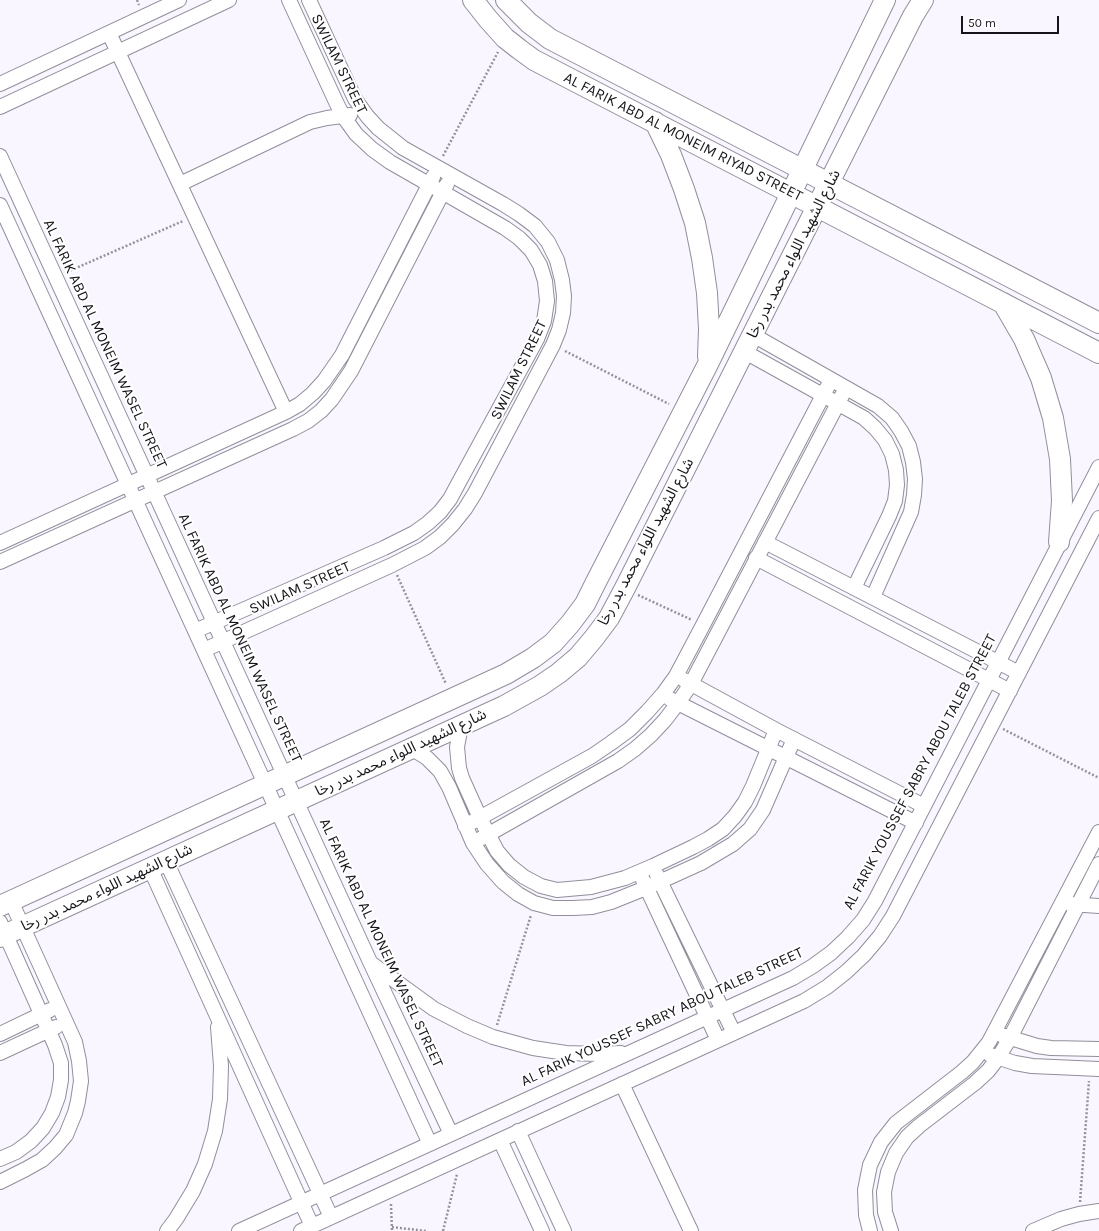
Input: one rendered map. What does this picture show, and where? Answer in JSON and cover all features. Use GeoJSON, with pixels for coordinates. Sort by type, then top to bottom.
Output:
{"type":"FeatureCollection","features":[{"type":"Feature","properties":{"kind":"street"},"geometry":{"type":"LineString","coordinates":[[0,84],[179,0]]}},
{"type":"Feature","properties":{"kind":"street"},"geometry":{"type":"LineString","coordinates":[[0,107],[229,0]]}},
{"type":"Feature","properties":{"kind":"street","name":"SWILAM STREET"},"geometry":{"type":"LineString","coordinates":[[195,632],[399,541],[414,533],[440,512],[450,498],[537,339],[544,321],[547,301],[545,281],[540,265],[531,250],[519,238],[505,228],[390,162],[372,149],[356,134],[343,116],[329,88],[289,0]]}},
{"type":"Feature","properties":{"kind":"street","name":"SWILAM STREET"},"geometry":{"type":"LineString","coordinates":[[204,650],[392,565],[425,548],[440,537],[465,509],[475,493],[553,345],[559,330],[563,313],[564,296],[562,280],[557,260],[548,242],[535,226],[519,214],[403,148],[378,128],[355,99],[309,0]]}},
{"type":"Feature","properties":{"kind":"street","name":"AL FARIK ABD AL MONEIM RIYAD STREET"},"geometry":{"type":"LineString","coordinates":[[473,0],[505,38],[534,60],[1099,353]]}},
{"type":"Feature","properties":{"kind":"street","name":"AL FARIK ABD AL MONEIM RIYAD STREET"},"geometry":{"type":"LineString","coordinates":[[506,0],[529,23],[550,39],[1099,323]]}},
{"type":"Feature","properties":{"kind":"street","name":"شارع الشهيد اللواء محمد بدر رخا"},"geometry":{"type":"LineString","coordinates":[[5,904],[512,671],[533,658],[553,642],[570,624],[585,604],[708,364],[792,194],[885,0]]}},
{"type":"Feature","properties":{"kind":"street","name":"شارع الشهيد اللواء محمد بدر رخا"},"geometry":{"type":"LineString","coordinates":[[7,930],[158,865],[504,706],[540,686],[578,657],[609,618],[625,588],[830,184],[913,16],[923,0]]}},
{"type":"Feature","properties":{"kind":"street"},"geometry":{"type":"LineString","coordinates":[[109,33],[286,412]]}},
{"type":"Feature","properties":{"kind":"street"},"geometry":{"type":"LineString","coordinates":[[180,184],[310,122],[343,116],[367,116]]}},
{"type":"Feature","properties":{"kind":"street"},"geometry":{"type":"LineString","coordinates":[[655,122],[671,155],[684,188],[698,237],[707,293],[709,329],[708,364]]}},
{"type":"Feature","properties":{"kind":"street","name":"AL FARIK ABD AL MONEIM WASEL STREET"},"geometry":{"type":"LineString","coordinates":[[0,156],[371,964],[451,1134]]}},
{"type":"Feature","properties":{"kind":"street"},"geometry":{"type":"LineString","coordinates":[[0,543],[286,412],[300,404],[313,393],[324,381],[342,355],[437,167]]}},
{"type":"Feature","properties":{"kind":"street"},"geometry":{"type":"LineString","coordinates":[[0,562],[308,421],[324,407],[342,386],[351,371],[452,175]]}},
{"type":"Feature","properties":{"kind":"street"},"geometry":{"type":"LineString","coordinates":[[0,205],[430,1144]]}},
{"type":"Feature","properties":{"kind":"street"},"geometry":{"type":"LineString","coordinates":[[1003,303],[1024,339],[1041,378],[1053,418],[1060,459],[1062,501],[1059,542]]}},
{"type":"Feature","properties":{"kind":"street"},"geometry":{"type":"LineString","coordinates":[[749,343],[831,380],[878,406],[892,418],[901,431],[913,462],[915,479],[914,495],[911,512],[873,597]]}},
{"type":"Feature","properties":{"kind":"street"},"geometry":{"type":"LineString","coordinates":[[749,343],[823,395],[864,418],[876,428],[885,440],[892,454],[896,470],[897,485],[895,501],[854,588]]}},
{"type":"Feature","properties":{"kind":"street"},"geometry":{"type":"LineString","coordinates":[[465,826],[592,756],[612,743],[630,729],[663,694],[676,676],[831,380]]}},
{"type":"Feature","properties":{"kind":"street"},"geometry":{"type":"LineString","coordinates":[[473,843],[618,761],[651,735],[678,703],[691,684],[846,388]]}},
{"type":"Feature","properties":{"kind":"street","name":"AL FARIK YOUSSEF SABRY ABOU TALEB STREET"},"geometry":{"type":"LineString","coordinates":[[239,1231],[794,978],[831,953],[863,920],[875,901],[1099,466]]}},
{"type":"Feature","properties":{"kind":"street"},"geometry":{"type":"LineString","coordinates":[[158,865],[217,1016],[302,1202],[306,1228],[804,1001],[827,987],[846,972],[880,936],[893,916],[1019,673],[1097,527]]}},
{"type":"Feature","properties":{"kind":"street"},"geometry":{"type":"LineString","coordinates":[[765,542],[1019,673]]}},
{"type":"Feature","properties":{"kind":"street"},"geometry":{"type":"LineString","coordinates":[[756,558],[1010,691]]}},
{"type":"Feature","properties":{"kind":"street"},"geometry":{"type":"LineString","coordinates":[[676,676],[776,730],[924,806]]}},
{"type":"Feature","properties":{"kind":"street"},"geometry":{"type":"LineString","coordinates":[[663,694],[768,749],[916,823]]}},
{"type":"Feature","properties":{"kind":"street"},"geometry":{"type":"LineString","coordinates":[[461,726],[457,747],[459,768],[480,818],[497,851],[524,877],[540,886],[557,890],[591,887],[639,873],[708,839],[723,829],[745,802],[776,730]]}},
{"type":"Feature","properties":{"kind":"street"},"geometry":{"type":"LineString","coordinates":[[411,748],[427,758],[440,771],[449,787],[473,843],[486,864],[503,882],[518,894],[534,903],[553,908],[573,908],[592,907],[611,902],[661,882],[717,854],[733,844],[750,828],[761,813],[794,739]]}},
{"type":"Feature","properties":{"kind":"street"},"geometry":{"type":"LineString","coordinates":[[745,802],[761,813]]}},
{"type":"Feature","properties":{"kind":"street"},"geometry":{"type":"LineString","coordinates":[[870,1231],[866,1215],[864,1190],[870,1165],[881,1142],[896,1123],[962,1072],[982,1051],[995,1032],[1099,832]]}},
{"type":"Feature","properties":{"kind":"street"},"geometry":{"type":"LineString","coordinates":[[708,839],[717,854]]}},
{"type":"Feature","properties":{"kind":"street"},"geometry":{"type":"LineString","coordinates":[[891,1231],[885,1212],[884,1192],[888,1172],[896,1153],[907,1137],[975,1083],[988,1071],[998,1058],[1010,1038],[1078,904],[1093,889],[1099,864]]}},
{"type":"Feature","properties":{"kind":"street"},"geometry":{"type":"LineString","coordinates":[[158,865],[331,1217]]}},
{"type":"Feature","properties":{"kind":"street"},"geometry":{"type":"LineString","coordinates":[[653,866],[734,1033]]}},
{"type":"Feature","properties":{"kind":"street"},"geometry":{"type":"LineString","coordinates":[[639,873],[718,1040]]}},
{"type":"Feature","properties":{"kind":"street"},"geometry":{"type":"LineString","coordinates":[[1070,888],[1093,889]]}},
{"type":"Feature","properties":{"kind":"street"},"geometry":{"type":"LineString","coordinates":[[1062,903],[1099,906]]}},
{"type":"Feature","properties":{"kind":"street"},"geometry":{"type":"LineString","coordinates":[[0,1159],[16,1152],[31,1141],[43,1128],[52,1113],[58,1097],[61,1080],[61,1064],[55,1045],[7,930],[5,904]]}},
{"type":"Feature","properties":{"kind":"street"},"geometry":{"type":"LineString","coordinates":[[0,1182],[42,1160],[66,1135],[78,1101],[81,1081],[75,1042],[59,1006],[7,930]]}},
{"type":"Feature","properties":{"kind":"street"},"geometry":{"type":"LineString","coordinates":[[371,964],[434,1008],[467,1026],[494,1037],[533,1048],[566,1053],[598,1054],[631,1052]]}},
{"type":"Feature","properties":{"kind":"street"},"geometry":{"type":"LineString","coordinates":[[0,1034],[59,1006]]}},
{"type":"Feature","properties":{"kind":"street"},"geometry":{"type":"LineString","coordinates":[[166,1231],[176,1219],[193,1191],[205,1164],[215,1131],[220,1098],[221,1066],[217,1016]]}},
{"type":"Feature","properties":{"kind":"street"},"geometry":{"type":"LineString","coordinates":[[0,1053],[66,1022]]}},
{"type":"Feature","properties":{"kind":"street"},"geometry":{"type":"LineString","coordinates":[[995,1032],[1023,1042],[1044,1047],[1099,1049]]}},
{"type":"Feature","properties":{"kind":"street"},"geometry":{"type":"LineString","coordinates":[[982,1051],[998,1058],[1032,1066],[1094,1069]]}},
{"type":"Feature","properties":{"kind":"street"},"geometry":{"type":"LineString","coordinates":[[622,1084],[691,1231]]}},
{"type":"Feature","properties":{"kind":"street"},"geometry":{"type":"LineString","coordinates":[[518,1131],[564,1231]]}},
{"type":"Feature","properties":{"kind":"street"},"geometry":{"type":"LineString","coordinates":[[500,1140],[542,1231]]}},
{"type":"Feature","properties":{"kind":"street"},"geometry":{"type":"LineString","coordinates":[[1033,1231],[1061,1219],[1099,1211]]}},
{"type":"Feature","properties":{"kind":"path"},"geometry":{"type":"LineString","coordinates":[[437,167],[505,38]]}},
{"type":"Feature","properties":{"kind":"path"},"geometry":{"type":"LineString","coordinates":[[56,277],[194,216]]}},
{"type":"Feature","properties":{"kind":"path"},"geometry":{"type":"LineString","coordinates":[[553,345],[684,411]]}},
{"type":"Feature","properties":{"kind":"path"},"geometry":{"type":"LineString","coordinates":[[392,565],[453,699]]}},
{"type":"Feature","properties":{"kind":"path"},"geometry":{"type":"LineString","coordinates":[[625,588],[703,625]]}},
{"type":"Feature","properties":{"kind":"path"},"geometry":{"type":"LineString","coordinates":[[993,724],[1099,778]]}},
{"type":"Feature","properties":{"kind":"path"},"geometry":{"type":"LineString","coordinates":[[494,1037],[534,903]]}},
{"type":"Feature","properties":{"kind":"path"},"geometry":{"type":"LineString","coordinates":[[1079,1214],[1094,1069]]}},
{"type":"Feature","properties":{"kind":"path"},"geometry":{"type":"LineString","coordinates":[[443,1231],[461,1158]]}},
{"type":"Feature","properties":{"kind":"path"},"geometry":{"type":"LineString","coordinates":[[391,1189],[392,1229],[426,1231]]}}]}
